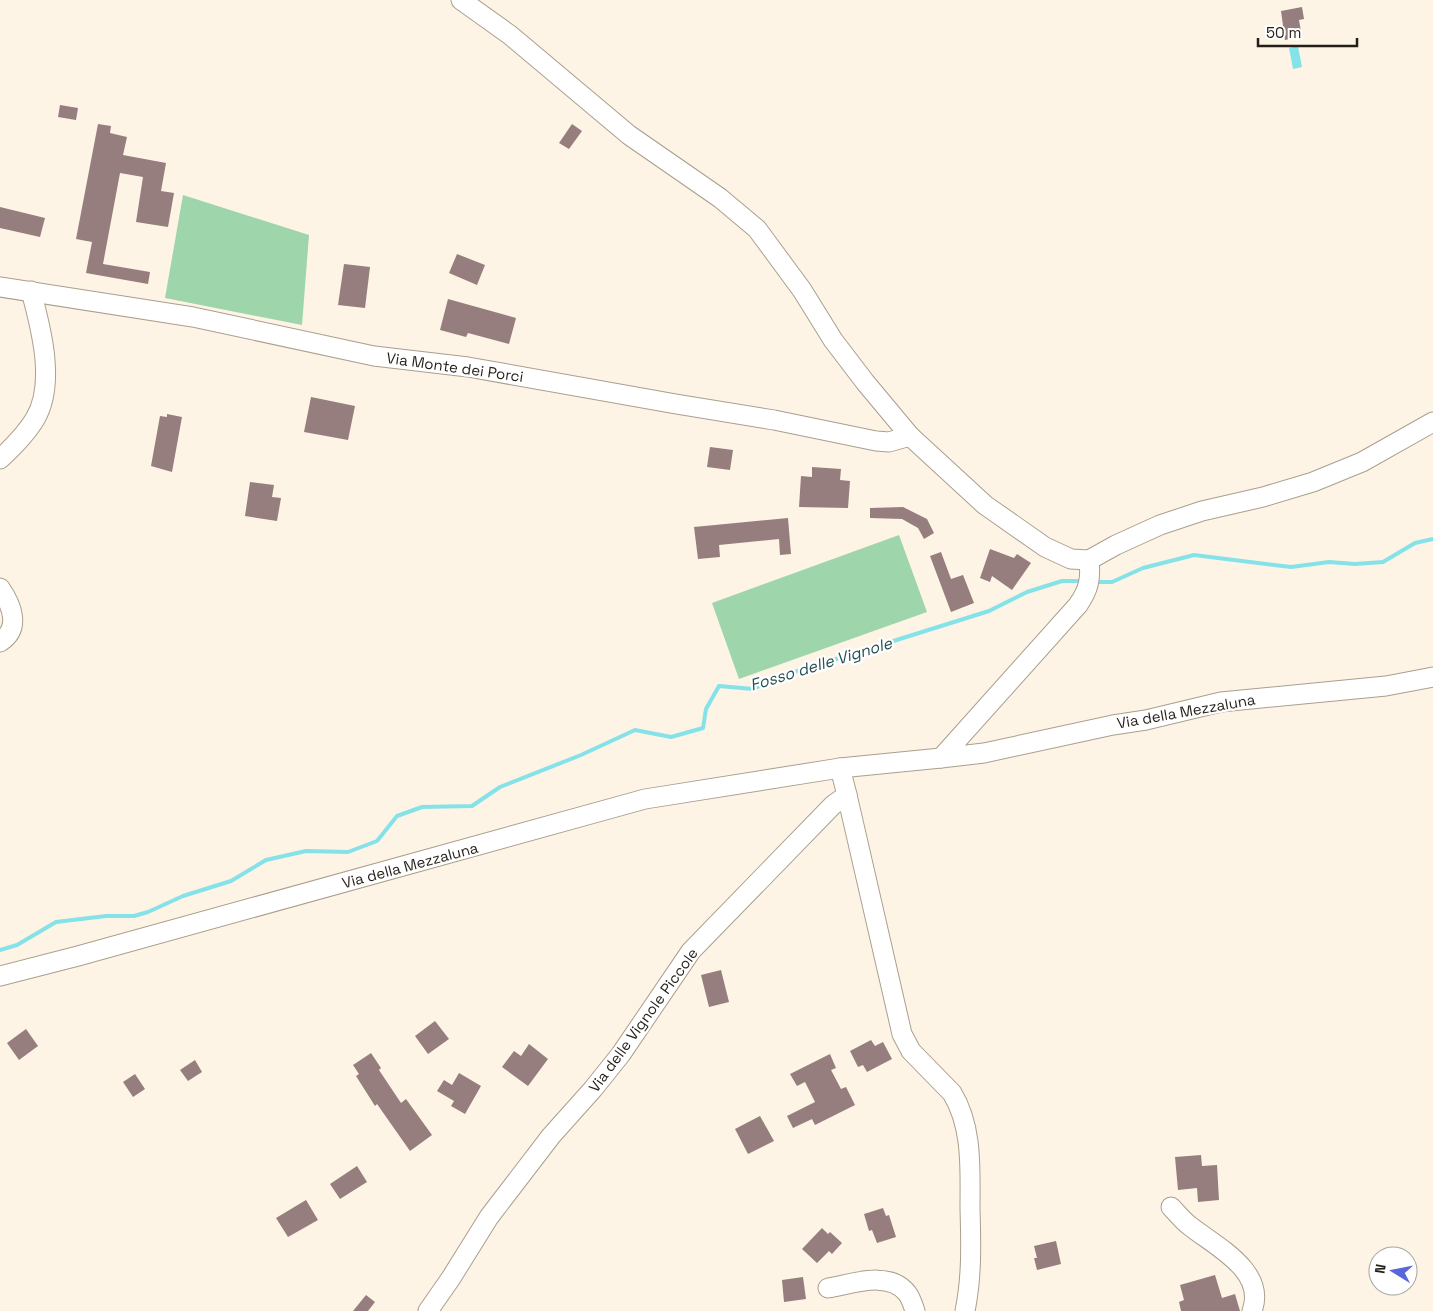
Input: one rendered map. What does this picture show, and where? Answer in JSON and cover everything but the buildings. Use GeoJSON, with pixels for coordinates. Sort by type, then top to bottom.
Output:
{"type":"FeatureCollection","features":[{"type":"Feature","properties":{"kind":"street"},"geometry":{"type":"LineString","coordinates":[[461,0],[510,35],[629,134],[720,198],[757,229],[802,290],[833,340],[910,436],[985,505],[1045,547],[1071,559],[1089,560],[1116,545],[1168,522],[1202,511],[1263,497],[1313,482],[1362,462],[1433,422]]}},
{"type":"Feature","properties":{"kind":"street","name":"Via Monte dei Porci"},"geometry":{"type":"LineString","coordinates":[[0,287],[192,317],[393,359],[468,367],[748,415],[825,429],[876,442],[889,442],[910,436]]}},
{"type":"Feature","properties":{"kind":"street"},"geometry":{"type":"LineString","coordinates":[[0,459],[20,439],[36,418],[44,393],[44,362],[39,324],[31,291]]}},
{"type":"Feature","properties":{"kind":"street"},"geometry":{"type":"LineString","coordinates":[[941,758],[1078,605],[1086,594],[1090,576],[1089,560]]}},
{"type":"Feature","properties":{"kind":"street"},"geometry":{"type":"LineString","coordinates":[[0,588],[10,603],[13,619],[11,629],[6,638],[0,642]]}},
{"type":"Feature","properties":{"kind":"street","name":"Via della Mezzaluna"},"geometry":{"type":"LineString","coordinates":[[0,976],[97,951],[645,799],[832,769],[984,753],[1113,725],[1146,720],[1221,702],[1386,686],[1433,677]]}},
{"type":"Feature","properties":{"kind":"street"},"geometry":{"type":"LineString","coordinates":[[832,769],[847,795],[902,1034],[911,1051],[952,1093],[967,1138],[970,1159],[971,1261],[970,1282],[965,1311]]}},
{"type":"Feature","properties":{"kind":"street","name":"Via delle Vignole Piccole"},"geometry":{"type":"LineString","coordinates":[[428,1311],[490,1217],[551,1136],[616,1061],[691,951],[834,805],[847,795]]}},
{"type":"Feature","properties":{"kind":"street"},"geometry":{"type":"LineString","coordinates":[[1171,1207],[1188,1225],[1216,1244],[1248,1274],[1254,1292],[1252,1311]]}},
{"type":"Feature","properties":{"kind":"street"},"geometry":{"type":"LineString","coordinates":[[828,1288],[872,1281],[889,1281],[897,1284],[906,1292],[915,1311]]}},
{"type":"Feature","properties":{"kind":"green space"},"geometry":{"type":"Polygon","coordinates":[[[183,195],[309,235],[302,325],[165,298],[183,195]]]}},
{"type":"Feature","properties":{"kind":"green space"},"geometry":{"type":"Polygon","coordinates":[[[899,535],[927,612],[739,679],[712,603],[899,535]]]}},
{"type":"Feature","properties":{"kind":"water"},"geometry":{"type":"Polygon","coordinates":[[[1298,46],[1302,67],[1293,69],[1289,48],[1298,46]]]}},
{"type":"Feature","properties":{"kind":"waterway","name":"Fosso delle Vignole"},"geometry":{"type":"LineString","coordinates":[[1095,582],[1112,582],[1143,568],[1194,555],[1291,567],[1329,562],[1355,564],[1383,562],[1415,543],[1433,539]]}},
{"type":"Feature","properties":{"kind":"waterway","name":"Fosso delle Vignole"},"geometry":{"type":"LineString","coordinates":[[0,950],[17,945],[56,922],[106,916],[134,916],[148,912],[183,896],[231,881],[266,860],[306,851],[348,852],[377,841],[397,816],[422,807],[472,806],[500,787],[581,755],[635,730],[671,737],[703,728],[706,709],[719,686],[753,689],[785,675],[989,611],[1027,592],[1062,581],[1083,581]]}}]}
